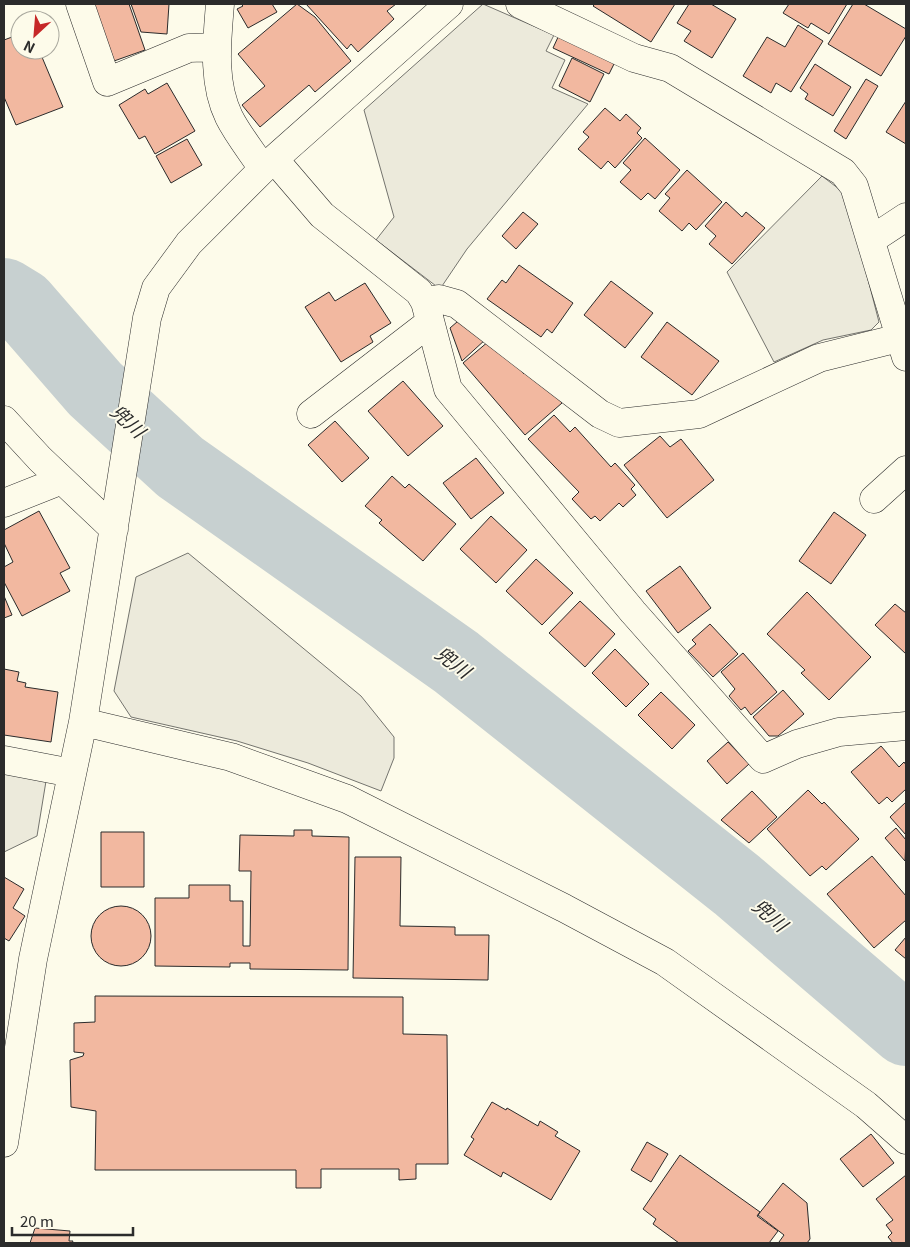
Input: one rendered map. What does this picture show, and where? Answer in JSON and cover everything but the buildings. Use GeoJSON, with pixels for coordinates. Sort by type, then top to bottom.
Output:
{"type":"FeatureCollection","features":[{"type":"Feature","properties":{"kind":"street"},"geometry":{"type":"LineString","coordinates":[[80,4],[107,82],[189,48],[217,47]]}},
{"type":"Feature","properties":{"kind":"street"},"geometry":{"type":"LineString","coordinates":[[220,4],[217,47],[218,85],[229,117],[268,164],[322,215],[419,292],[427,313],[448,388],[633,612],[763,759],[797,744],[839,732],[906,726]]}},
{"type":"Feature","properties":{"kind":"street"},"geometry":{"type":"LineString","coordinates":[[4,1143],[33,960],[83,722],[147,318],[156,288],[172,264],[190,243],[268,164],[449,4]]}},
{"type":"Feature","properties":{"kind":"street"},"geometry":{"type":"LineString","coordinates":[[311,414],[427,313],[439,299],[458,304],[600,414],[619,423],[699,414],[820,358],[903,348],[854,186],[843,172],[670,68],[634,58],[520,4]]}},
{"type":"Feature","properties":{"kind":"street"},"geometry":{"type":"LineString","coordinates":[[871,240],[906,217]]}},
{"type":"Feature","properties":{"kind":"street"},"geometry":{"type":"LineString","coordinates":[[4,420],[62,480],[114,528]]}},
{"type":"Feature","properties":{"kind":"street"},"geometry":{"type":"LineString","coordinates":[[874,499],[906,470]]}},
{"type":"Feature","properties":{"kind":"street"},"geometry":{"type":"LineString","coordinates":[[4,503],[62,480]]}},
{"type":"Feature","properties":{"kind":"street"},"geometry":{"type":"LineString","coordinates":[[83,722],[231,757],[347,799],[555,903],[665,962],[866,1105],[906,1140]]}},
{"type":"Feature","properties":{"kind":"street"},"geometry":{"type":"LineString","coordinates":[[4,760],[72,772]]}},
{"type":"Feature","properties":{"kind":"shaded area"},"geometry":{"type":"Polygon","coordinates":[[[483,4],[554,35],[546,51],[565,60],[552,88],[588,104],[467,249],[440,289],[376,240],[394,217],[364,110],[483,4]]]}},
{"type":"Feature","properties":{"kind":"shaded area"},"geometry":{"type":"Polygon","coordinates":[[[822,176],[839,189],[848,202],[879,322],[871,330],[823,340],[774,362],[727,272],[822,176]]]}},
{"type":"Feature","properties":{"kind":"shaded area"},"geometry":{"type":"Polygon","coordinates":[[[188,553],[361,696],[394,737],[394,758],[381,791],[308,763],[237,741],[131,717],[114,691],[136,577],[188,553]]]}},
{"type":"Feature","properties":{"kind":"shaded area"},"geometry":{"type":"Polygon","coordinates":[[[4,766],[47,775],[37,836],[4,852],[4,766]]]}},
{"type":"Feature","properties":{"kind":"waterway","name":"兜川"},"geometry":{"type":"LineString","coordinates":[[4,294],[22,305],[95,389],[180,467],[456,662],[737,885],[906,1030]]}}]}
